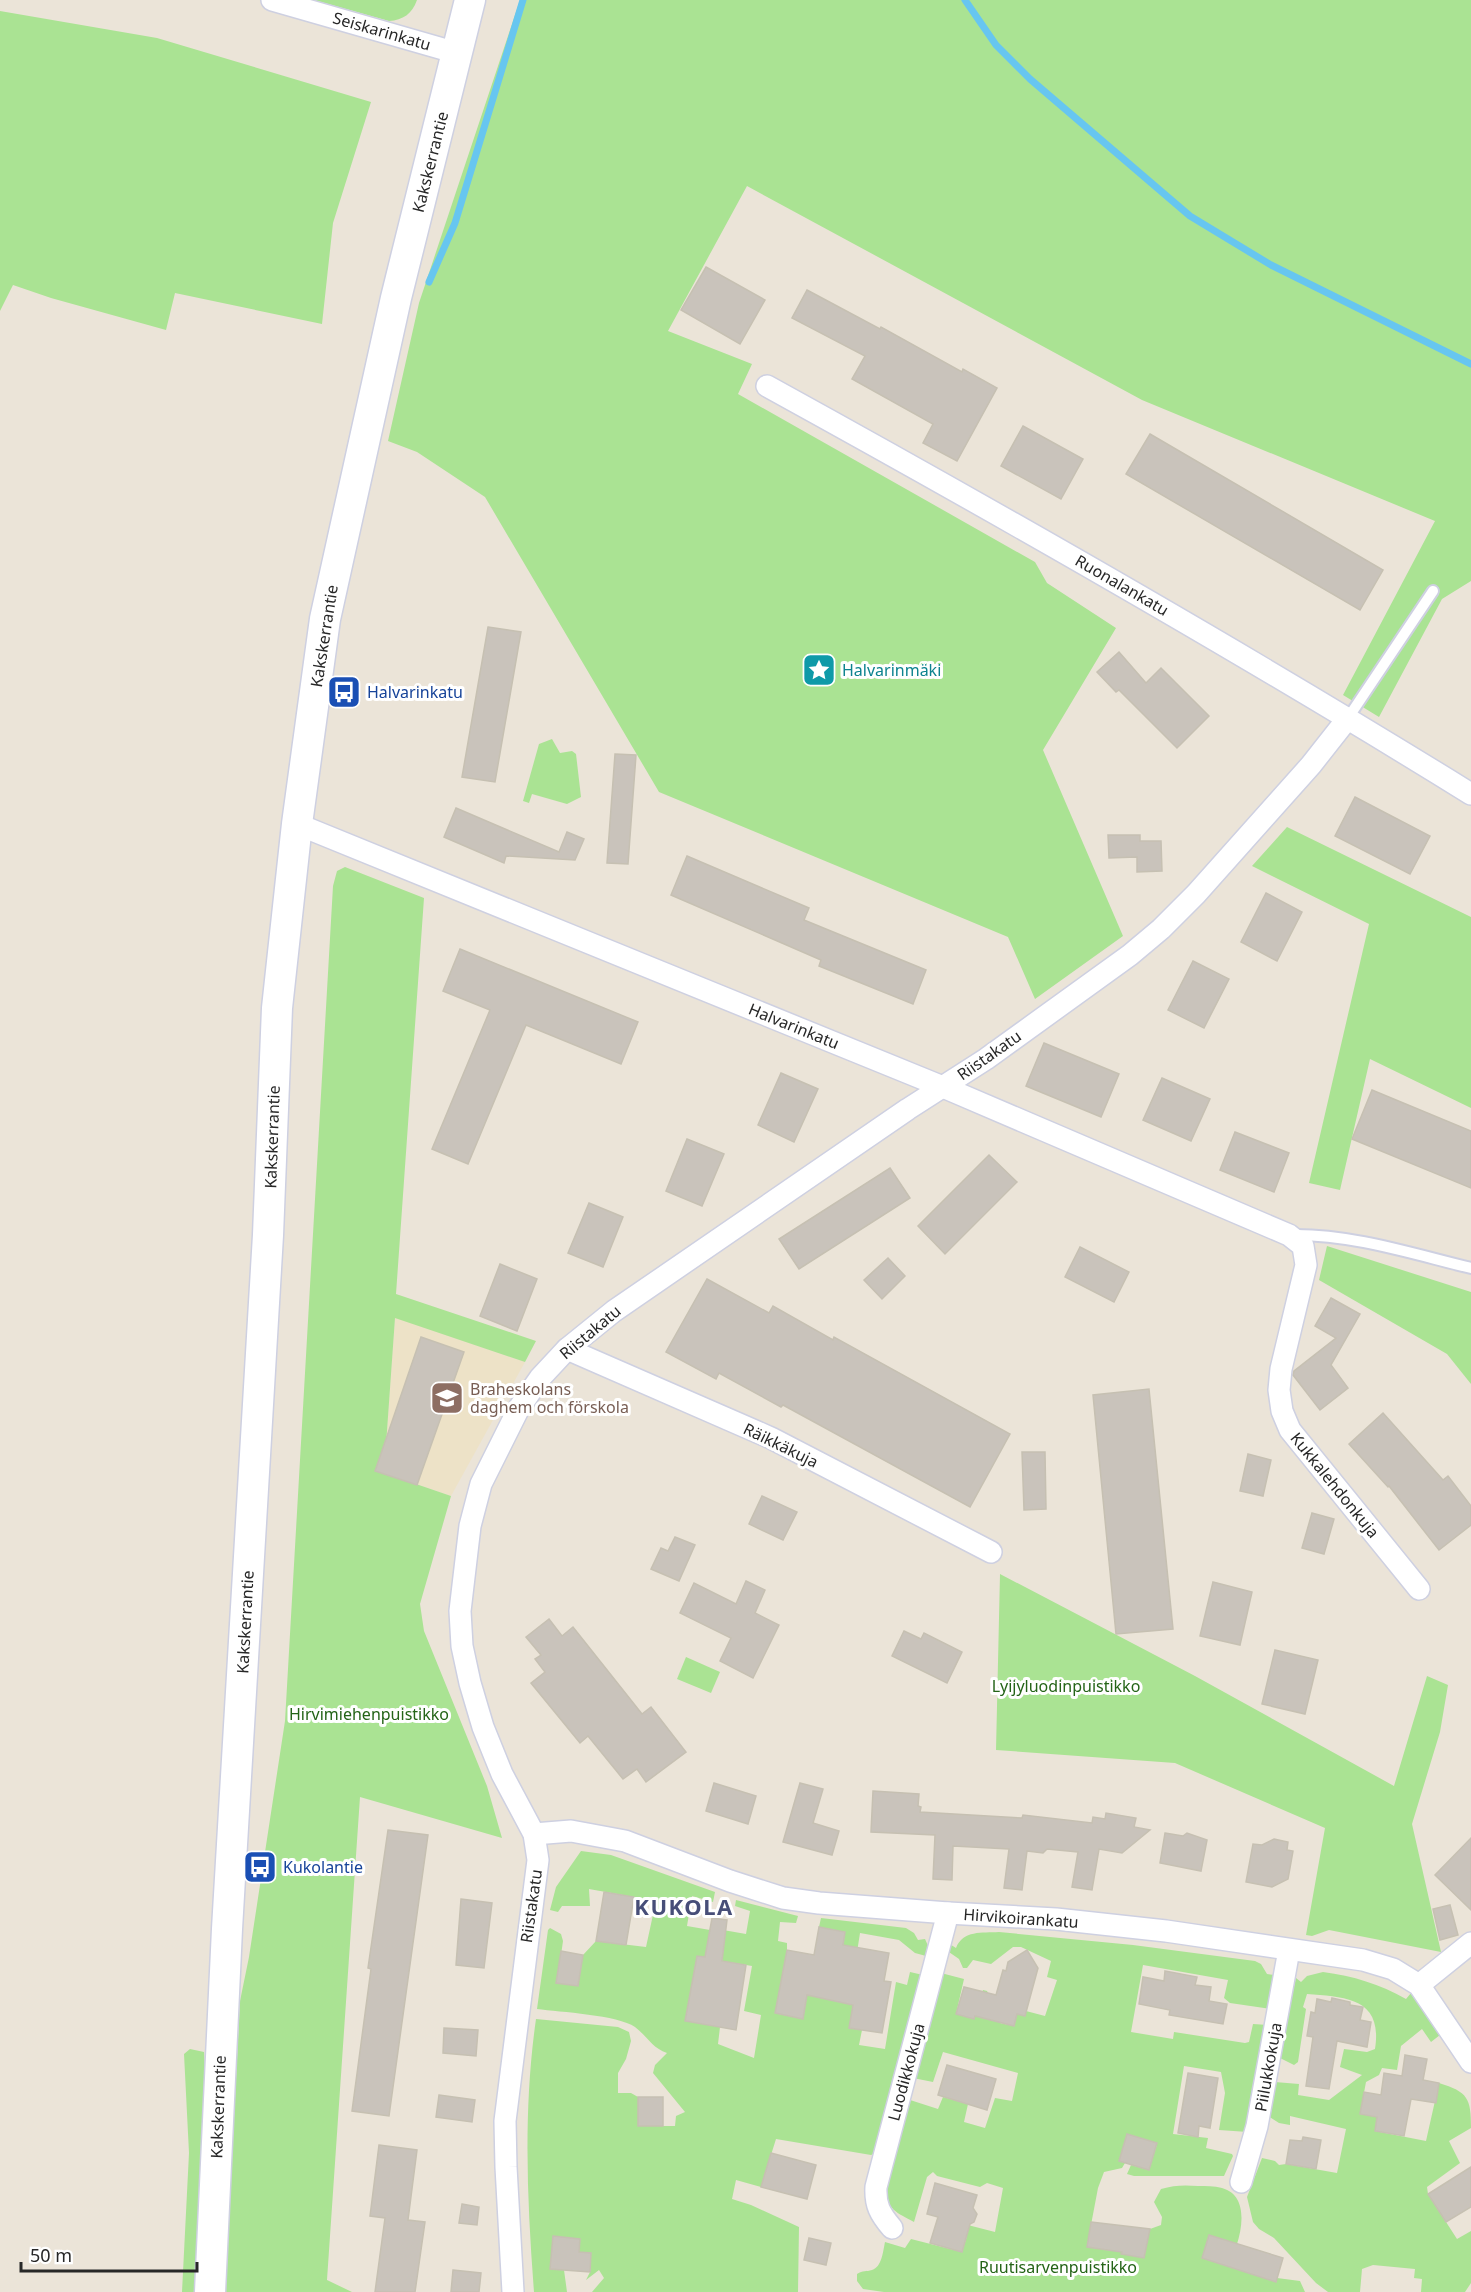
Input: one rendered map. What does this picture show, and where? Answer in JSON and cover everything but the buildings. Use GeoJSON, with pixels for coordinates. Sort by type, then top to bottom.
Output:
{"type":"FeatureCollection","features":[{"type":"Feature","properties":{"kind":"main road","name":"Kakskerrantie"},"geometry":{"type":"LineString","coordinates":[[210,2292],[226,1929],[268,1235],[277,1008],[297,824],[325,619],[389,331],[470,0]]}},
{"type":"Feature","properties":{"kind":"street","name":"Seiskarinkatu"},"geometry":{"type":"LineString","coordinates":[[272,0],[457,53]]}},
{"type":"Feature","properties":{"kind":"street","name":"Ruonalankatu"},"geometry":{"type":"LineString","coordinates":[[767,386],[1107,576],[1348,718],[1471,794]]}},
{"type":"Feature","properties":{"kind":"street","name":"Riistakatu"},"geometry":{"type":"LineString","coordinates":[[513,2292],[507,2190],[506,2121],[538,1860],[534,1834],[502,1774],[483,1727],[464,1655],[460,1611],[470,1526],[480,1484],[497,1447],[519,1408],[540,1378],[567,1349],[614,1311],[986,1059],[1130,955],[1161,929],[1271,811],[1348,718]]}},
{"type":"Feature","properties":{"kind":"street","name":"Halvarinkatu"},"geometry":{"type":"LineString","coordinates":[[297,824],[943,1087],[1288,1235]]}},
{"type":"Feature","properties":{"kind":"street","name":"Kukkalehdonkuja"},"geometry":{"type":"LineString","coordinates":[[1288,1235],[1303,1246],[1306,1265],[1281,1369],[1279,1390],[1281,1411],[1290,1430],[1419,1589]]}},
{"type":"Feature","properties":{"kind":"street","name":"Räikkäkuja"},"geometry":{"type":"LineString","coordinates":[[567,1349],[771,1438],[991,1552]]}},
{"type":"Feature","properties":{"kind":"street","name":"Hirvikoirankatu"},"geometry":{"type":"LineString","coordinates":[[534,1834],[571,1831],[616,1839],[746,1887],[783,1898],[948,1913],[1056,1919],[1155,1930],[1363,1960],[1393,1969],[1419,1985],[1471,2062]]}},
{"type":"Feature","properties":{"kind":"street","name":"Luodikkokuja"},"geometry":{"type":"LineString","coordinates":[[892,2228],[880,2214],[875,2200],[876,2187],[948,1913]]}},
{"type":"Feature","properties":{"kind":"street"},"geometry":{"type":"LineString","coordinates":[[1419,1985],[1471,1943]]}},
{"type":"Feature","properties":{"kind":"street","name":"Piilukkokuja"},"geometry":{"type":"LineString","coordinates":[[1241,2182],[1257,2126],[1289,1950]]}},
{"type":"Feature","properties":{"kind":"lane"},"geometry":{"type":"LineString","coordinates":[[1348,718],[1433,591]]}},
{"type":"Feature","properties":{"kind":"lane"},"geometry":{"type":"LineString","coordinates":[[1288,1235],[1312,1234],[1378,1245],[1471,1268]]}},
{"type":"Feature","properties":{"kind":"shaded area","name":"Braheskolans daghem och förskola"},"geometry":{"type":"Polygon","coordinates":[[[395,1317],[525,1362],[451,1496],[384,1473],[395,1317]]]}},
{"type":"Feature","properties":{"kind":"green space"},"geometry":{"type":"Polygon","coordinates":[[[314,0],[417,0],[406,15],[389,21],[314,0]]]}},
{"type":"Feature","properties":{"kind":"green space"},"geometry":{"type":"Polygon","coordinates":[[[520,0],[1471,0],[1471,581],[1442,599],[1379,717],[1343,695],[1435,521],[1142,400],[747,186],[668,331],[752,364],[738,394],[1035,562],[1047,583],[1116,628],[1043,750],[1123,936],[1035,999],[1008,937],[659,792],[485,497],[417,452],[388,441],[419,303],[520,0]]]}},
{"type":"Feature","properties":{"kind":"green space"},"geometry":{"type":"Polygon","coordinates":[[[0,11],[157,38],[371,102],[333,223],[322,324],[175,293],[166,330],[13,285],[0,311],[0,11]]]}},
{"type":"Feature","properties":{"kind":"green space"},"geometry":{"type":"Polygon","coordinates":[[[552,739],[560,753],[572,751],[576,754],[581,797],[567,804],[532,794],[529,803],[523,801],[539,744],[552,739]]]}},
{"type":"Feature","properties":{"kind":"green space"},"geometry":{"type":"Polygon","coordinates":[[[1287,827],[1471,917],[1471,1108],[1370,1059],[1340,1190],[1309,1183],[1369,924],[1252,866],[1287,827]]]}},
{"type":"Feature","properties":{"kind":"green space","name":"Hirvimiehenpuistikko"},"geometry":{"type":"Polygon","coordinates":[[[345,867],[424,898],[396,1294],[536,1341],[525,1362],[395,1318],[384,1473],[451,1496],[420,1604],[424,1631],[487,1786],[502,1838],[360,1797],[327,2280],[352,2292],[225,2292],[240,2001],[249,1957],[285,1721],[333,886],[337,871],[345,867]]]}},
{"type":"Feature","properties":{"kind":"green space"},"geometry":{"type":"Polygon","coordinates":[[[1327,1246],[1471,1292],[1471,1384],[1447,1354],[1319,1280],[1327,1246]]]}},
{"type":"Feature","properties":{"kind":"green space","name":"Lyijyluodinpuistikko"},"geometry":{"type":"Polygon","coordinates":[[[1000,1574],[1195,1676],[1394,1786],[1427,1676],[1448,1685],[1440,1732],[1412,1824],[1441,1952],[1329,1930],[1312,1936],[1306,1935],[1325,1828],[1175,1763],[996,1750],[1000,1574]]]}},
{"type":"Feature","properties":{"kind":"green space"},"geometry":{"type":"Polygon","coordinates":[[[686,1657],[720,1672],[711,1693],[677,1679],[686,1657]]]}},
{"type":"Feature","properties":{"kind":"green space"},"geometry":{"type":"Polygon","coordinates":[[[581,1851],[611,1855],[715,1892],[713,1902],[692,1896],[687,1926],[710,1930],[705,1957],[685,2020],[720,2027],[718,2044],[754,2058],[761,2015],[744,2011],[752,1966],[722,1961],[724,1945],[716,1944],[723,1930],[746,1934],[750,1911],[735,1906],[736,1900],[798,1916],[796,1923],[780,1922],[778,1941],[787,1943],[787,1950],[775,2013],[803,2019],[807,1995],[843,1946],[845,1932],[819,1927],[821,1918],[906,1928],[914,1933],[918,1940],[925,1939],[929,1948],[926,1956],[915,1953],[899,1940],[860,1933],[849,2004],[853,2005],[850,2027],[862,2030],[859,2045],[885,2049],[896,1982],[907,1985],[910,1972],[923,1975],[876,2153],[871,2155],[776,2139],[761,2187],[736,2180],[732,2199],[799,2227],[798,2292],[592,2292],[604,2278],[599,2270],[586,2280],[590,2272],[591,2253],[579,2252],[580,2239],[553,2236],[564,2270],[567,2292],[534,2292],[528,2121],[536,2019],[618,2027],[629,2032],[631,2041],[626,2059],[618,2073],[618,2093],[631,2093],[638,2097],[638,2126],[675,2126],[676,2116],[685,2112],[653,2073],[655,2065],[667,2053],[653,2045],[635,2027],[603,2017],[537,2009],[550,1928],[561,1934],[563,1941],[557,1983],[578,1986],[583,1955],[596,1941],[646,1947],[656,1901],[589,1889],[590,1906],[562,1906],[558,1912],[550,1910],[556,1887],[581,1851]]]}},
{"type":"Feature","properties":{"kind":"green space","name":"Ruutisarvenpuistikko"},"geometry":{"type":"Polygon","coordinates":[[[999,1932],[1133,1945],[1255,1961],[1261,1964],[1267,1974],[1275,1975],[1271,2009],[1230,2003],[1224,1998],[1228,1980],[1143,1965],[1131,2032],[1173,2039],[1174,2032],[1245,2043],[1249,2042],[1253,2024],[1268,2025],[1248,2132],[1219,2130],[1225,2093],[1221,2072],[1184,2066],[1173,2134],[1208,2138],[1206,2148],[1232,2154],[1224,2176],[1134,2176],[1127,2174],[1131,2165],[1149,2170],[1157,2144],[1127,2134],[1119,2161],[1125,2163],[1122,2168],[1104,2172],[1098,2188],[1087,2246],[1123,2246],[1122,2254],[1144,2258],[1150,2229],[1161,2225],[1162,2217],[1154,2202],[1161,2189],[1184,2185],[1219,2187],[1236,2197],[1239,2204],[1241,2220],[1239,2236],[1237,2244],[1209,2235],[1202,2258],[1272,2280],[1277,2278],[1300,2281],[1305,2292],[884,2292],[863,2289],[857,2281],[857,2274],[878,2266],[885,2242],[905,2248],[911,2239],[962,2252],[967,2236],[957,2233],[960,2223],[995,2232],[1003,2188],[987,2183],[980,2187],[937,2176],[933,2172],[927,2177],[914,2222],[890,2206],[884,2189],[907,2099],[938,2109],[943,2097],[968,2104],[964,2122],[985,2128],[995,2098],[1012,2101],[1018,2073],[943,2052],[933,2082],[913,2078],[941,1973],[964,1979],[956,2014],[974,2019],[983,1990],[987,1991],[996,2008],[1003,2010],[1000,2023],[1014,2026],[1017,2014],[1024,2016],[1026,2011],[1045,2016],[1057,1980],[1047,1977],[1051,1961],[1021,1947],[1013,1947],[991,1964],[973,1960],[967,1968],[963,1968],[959,1959],[946,1950],[948,1943],[956,1948],[959,1942],[968,1935],[999,1932]]]}},
{"type":"Feature","properties":{"kind":"green space"},"geometry":{"type":"Polygon","coordinates":[[[1323,1972],[1366,1981],[1406,1999],[1411,1993],[1440,2035],[1431,2042],[1422,2029],[1401,2046],[1397,2070],[1382,2068],[1379,2075],[1366,2082],[1360,2114],[1377,2117],[1375,2131],[1426,2141],[1439,2083],[1462,2093],[1469,2103],[1471,2128],[1449,2141],[1460,2163],[1427,2187],[1428,2194],[1457,2239],[1471,2231],[1471,2283],[1465,2292],[1421,2292],[1422,2279],[1414,2278],[1415,2269],[1373,2265],[1362,2269],[1360,2292],[1328,2292],[1316,2283],[1274,2238],[1259,2229],[1253,2222],[1247,2197],[1262,2158],[1275,2161],[1279,2165],[1286,2164],[1337,2173],[1346,2129],[1290,2116],[1290,2125],[1279,2123],[1268,2116],[1275,2082],[1299,2084],[1298,2095],[1329,2100],[1362,2075],[1340,2067],[1344,2049],[1367,2052],[1375,2049],[1376,2032],[1373,2019],[1367,2010],[1348,1999],[1307,1994],[1303,2007],[1306,2009],[1298,2062],[1294,2065],[1278,2057],[1296,1978],[1301,1982],[1307,1976],[1323,1972]]]}},
{"type":"Feature","properties":{"kind":"green space"},"geometry":{"type":"Polygon","coordinates":[[[190,2049],[204,2052],[207,2101],[197,2292],[182,2292],[189,2153],[184,2054],[190,2049]]]}},
{"type":"Feature","properties":{"kind":"waterway"},"geometry":{"type":"LineString","coordinates":[[429,282],[455,223],[523,0]]}},
{"type":"Feature","properties":{"kind":"waterway"},"geometry":{"type":"LineString","coordinates":[[965,0],[996,45],[1030,79],[1190,216],[1271,265],[1471,364]]}},
{"type":"Feature","properties":{"kind":"place","name":"Halvarinmäki"},"geometry":{"type":"Point","coordinates":[819,670]}},
{"type":"Feature","properties":{"kind":"place","name":"Halvarinkatu"},"geometry":{"type":"Point","coordinates":[344,692]}},
{"type":"Feature","properties":{"kind":"place","name":"Braheskolans daghem och förskola"},"geometry":{"type":"Point","coordinates":[447,1398]}},
{"type":"Feature","properties":{"kind":"place","name":"Kukolantie"},"geometry":{"type":"Point","coordinates":[260,1867]}},
{"type":"Feature","properties":{"kind":"district","name":"KUKOLA"},"geometry":{"type":"Point","coordinates":[684,1906]}}]}
